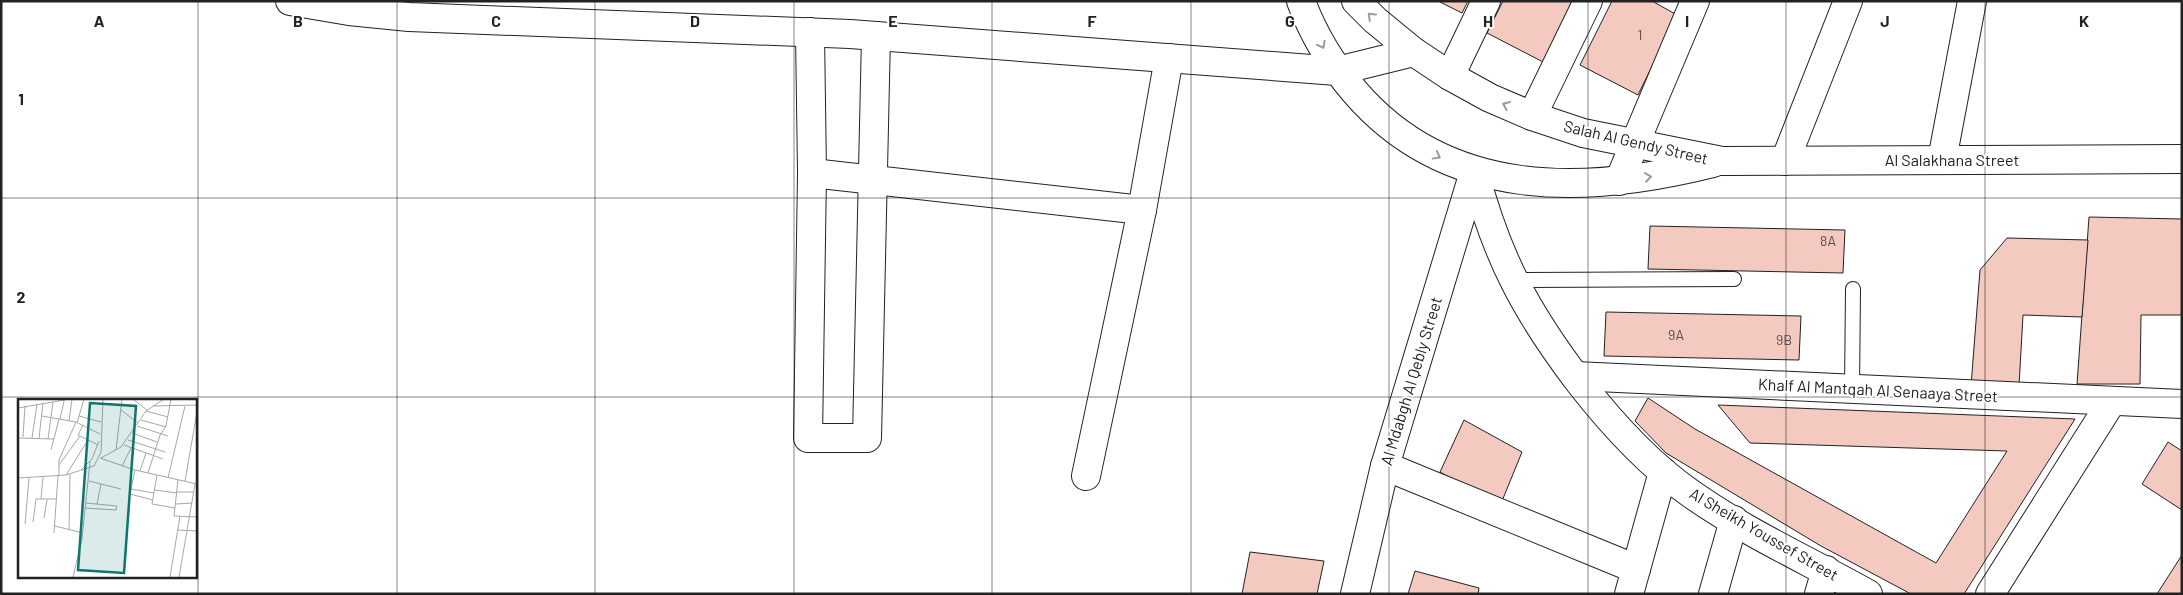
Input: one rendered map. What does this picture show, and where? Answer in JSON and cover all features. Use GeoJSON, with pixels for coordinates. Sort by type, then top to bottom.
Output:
{"type":"FeatureCollection","features":[{"type":"Feature","properties":{"kind":"street"},"geometry":{"type":"LineString","coordinates":[[290,1],[349,11],[409,17],[490,11],[876,36],[1337,71],[1414,52]]}},
{"type":"Feature","properties":{"kind":"street","name":"Salah Al Gendy Street"},"geometry":{"type":"LineString","coordinates":[[1301,1],[1308,19],[1337,71],[1369,108],[1407,139],[1444,160],[1474,171],[1546,182],[1619,181],[1671,174],[1722,161]]}},
{"type":"Feature","properties":{"kind":"street","name":"Salah Al Gendy Street"},"geometry":{"type":"LineString","coordinates":[[1356,1],[1375,20],[1414,52],[1450,76],[1490,98],[1532,116],[1583,133],[1722,161]]}},
{"type":"Feature","properties":{"kind":"street"},"geometry":{"type":"LineString","coordinates":[[1450,76],[1486,1]]}},
{"type":"Feature","properties":{"kind":"street"},"geometry":{"type":"LineString","coordinates":[[1532,116],[1588,1]]}},
{"type":"Feature","properties":{"kind":"street"},"geometry":{"type":"LineString","coordinates":[[1619,181],[1695,1]]}},
{"type":"Feature","properties":{"kind":"street"},"geometry":{"type":"LineString","coordinates":[[1785,161],[1848,1]]}},
{"type":"Feature","properties":{"kind":"street"},"geometry":{"type":"LineString","coordinates":[[1942,160],[1972,1]]}},
{"type":"Feature","properties":{"kind":"street"},"geometry":{"type":"LineString","coordinates":[[810,32],[812,173],[808,438],[868,438],[876,36]]}},
{"type":"Feature","properties":{"kind":"street"},"geometry":{"type":"LineString","coordinates":[[1086,476],[1142,210],[1170,58]]}},
{"type":"Feature","properties":{"kind":"street","name":"Al Salakhana Street"},"geometry":{"type":"LineString","coordinates":[[1722,161],[2182,159]]}},
{"type":"Feature","properties":{"kind":"street","name":"Al Sheikh Youssef Street"},"geometry":{"type":"LineString","coordinates":[[1474,171],[1484,208],[1512,280],[1552,346],[1606,416],[1634,446],[1689,492],[1734,520],[1823,582],[1868,594]]}},
{"type":"Feature","properties":{"kind":"street","name":"Al Mdabgh Al Qebly Street"},"geometry":{"type":"LineString","coordinates":[[1355,594],[1385,466],[1474,171]]}},
{"type":"Feature","properties":{"kind":"street"},"geometry":{"type":"LineString","coordinates":[[812,173],[1142,210]]}},
{"type":"Feature","properties":{"kind":"street","name":"Khalf Al Mantqah Al Senaaya Street"},"geometry":{"type":"LineString","coordinates":[[1575,376],[2182,404]]}},
{"type":"Feature","properties":{"kind":"street"},"geometry":{"type":"LineString","coordinates":[[1990,594],[2112,401]]}},
{"type":"Feature","properties":{"kind":"street"},"geometry":{"type":"LineString","coordinates":[[1385,466],[1632,581],[1663,472]]}},
{"type":"Feature","properties":{"kind":"street"},"geometry":{"type":"LineString","coordinates":[[1713,594],[1734,520]]}},
{"type":"Feature","properties":{"kind":"lane"},"geometry":{"type":"LineString","coordinates":[[1512,280],[1734,279]]}},
{"type":"Feature","properties":{"kind":"lane"},"geometry":{"type":"LineString","coordinates":[[1852,388],[1853,289]]}},
{"type":"Feature","properties":{"kind":"building"},"geometry":{"type":"Polygon","coordinates":[[[1438,1],[1468,1],[1462,13],[1438,1]]]}},
{"type":"Feature","properties":{"kind":"building"},"geometry":{"type":"Polygon","coordinates":[[[1503,1],[1575,1],[1545,63],[1487,33],[1503,1]]]}},
{"type":"Feature","properties":{"kind":"building"},"geometry":{"type":"Polygon","coordinates":[[[1612,1],[1652,1],[1677,15],[1638,95],[1580,65],[1612,1]]]}},
{"type":"Feature","properties":{"kind":"building"},"geometry":{"type":"Polygon","coordinates":[[[2089,217],[2182,219],[2182,315],[2141,315],[2140,384],[2077,384],[2089,217]]]}},
{"type":"Feature","properties":{"kind":"building"},"geometry":{"type":"Polygon","coordinates":[[[1650,226],[1845,230],[1843,273],[1648,269],[1650,226]]]}},
{"type":"Feature","properties":{"kind":"building"},"geometry":{"type":"Polygon","coordinates":[[[2007,238],[2088,240],[2082,317],[2023,315],[2019,386],[1971,386],[1980,270],[2007,238]]]}},
{"type":"Feature","properties":{"kind":"building"},"geometry":{"type":"Polygon","coordinates":[[[1606,312],[1801,316],[1799,360],[1604,356],[1606,312]]]}},
{"type":"Feature","properties":{"kind":"building"},"geometry":{"type":"Polygon","coordinates":[[[1648,398],[1695,429],[1936,563],[2007,451],[1750,443],[1718,405],[2075,419],[1964,594],[1911,594],[1821,546],[1666,453],[1635,421],[1648,398]]]}},
{"type":"Feature","properties":{"kind":"building"},"geometry":{"type":"Polygon","coordinates":[[[1464,420],[1522,452],[1500,506],[1440,472],[1464,420]]]}},
{"type":"Feature","properties":{"kind":"building"},"geometry":{"type":"Polygon","coordinates":[[[2168,442],[2182,451],[2182,510],[2142,484],[2168,442]]]}},
{"type":"Feature","properties":{"kind":"building"},"geometry":{"type":"Polygon","coordinates":[[[1250,552],[1324,561],[1317,594],[1242,594],[1250,552]]]}},
{"type":"Feature","properties":{"kind":"building"},"geometry":{"type":"Polygon","coordinates":[[[2182,555],[2182,594],[2157,594],[2182,555]]]}},
{"type":"Feature","properties":{"kind":"building"},"geometry":{"type":"Polygon","coordinates":[[[1415,571],[1479,588],[1478,594],[1408,594],[1415,571]]]}}]}
